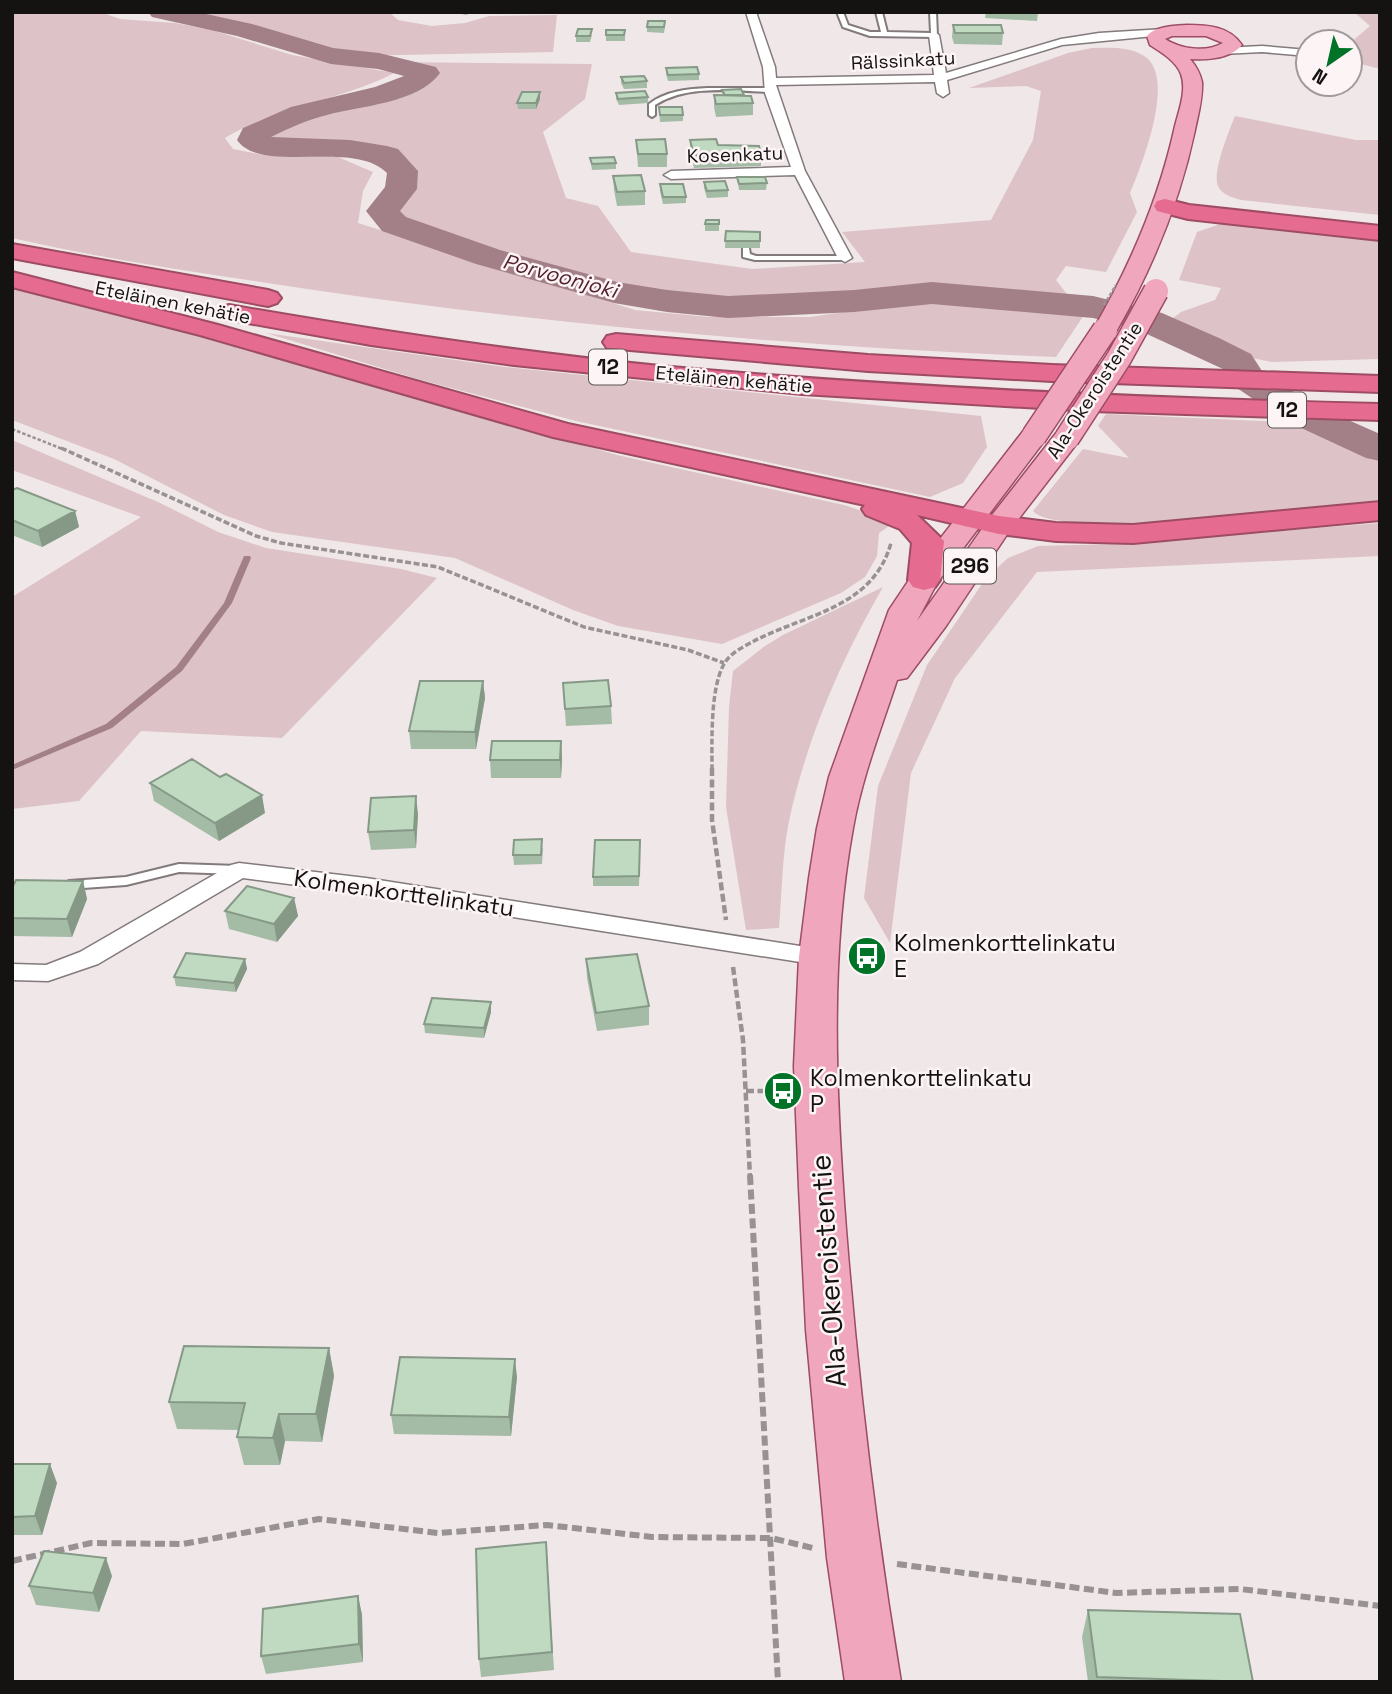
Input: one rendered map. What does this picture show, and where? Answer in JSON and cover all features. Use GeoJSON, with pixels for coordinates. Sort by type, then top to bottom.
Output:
{"type":"FeatureCollection","features":[{"type":"Feature","properties":{"kind":"highway"},"geometry":{"type":"LineString","coordinates":[[1165,206],[1192,202],[1380,222]]}},
{"type":"Feature","properties":{"kind":"highway"},"geometry":{"type":"LineString","coordinates":[[1192,202],[1380,233]]}},
{"type":"Feature","properties":{"kind":"highway","name":"Eteläinen kehätie"},"geometry":{"type":"LineString","coordinates":[[12,251],[159,280],[468,326]]}},
{"type":"Feature","properties":{"kind":"highway","name":"Eteläinen kehätie"},"geometry":{"type":"LineString","coordinates":[[12,270],[281,323],[516,357],[808,386],[1011,399],[1372,412]]}},
{"type":"Feature","properties":{"kind":"highway"},"geometry":{"type":"LineString","coordinates":[[12,279],[209,330],[563,431],[808,485],[906,503],[984,523],[1056,532],[1133,534],[1375,511]]}},
{"type":"Feature","properties":{"kind":"highway","name":"Eteläinen kehätie"},"geometry":{"type":"LineString","coordinates":[[587,339],[881,363],[1313,376],[1380,384]]}},
{"type":"Feature","properties":{"kind":"highway"},"geometry":{"type":"LineString","coordinates":[[1313,376],[1380,368]]}},
{"type":"Feature","properties":{"kind":"highway"},"geometry":{"type":"LineString","coordinates":[[808,485],[903,518],[916,527],[928,541],[924,580]]}},
{"type":"Feature","properties":{"kind":"main road"},"geometry":{"type":"LineString","coordinates":[[1198,12],[1220,44]]}},
{"type":"Feature","properties":{"kind":"main road"},"geometry":{"type":"LineString","coordinates":[[1170,33],[1194,53],[1220,44]]}},
{"type":"Feature","properties":{"kind":"main road","name":"Ala-Okeroistentie"},"geometry":{"type":"LineString","coordinates":[[873,1682],[854,1558],[830,1330],[815,1066],[819,957],[835,828],[847,777],[905,610],[924,580],[1067,438],[1119,358],[1151,283],[1165,206],[1183,142],[1192,82],[1170,33]]}},
{"type":"Feature","properties":{"kind":"main road"},"geometry":{"type":"LineString","coordinates":[[1211,79],[1206,61],[1220,44]]}},
{"type":"Feature","properties":{"kind":"main road"},"geometry":{"type":"LineString","coordinates":[[1179,238],[1192,202]]}},
{"type":"Feature","properties":{"kind":"main road","name":"Ala-Okeroistentie"},"geometry":{"type":"LineString","coordinates":[[875,696],[935,618],[984,523],[1034,436],[1091,354],[1151,283]]}},
{"type":"Feature","properties":{"kind":"street"},"geometry":{"type":"LineString","coordinates":[[751,12],[771,86],[799,171],[845,258]]}},
{"type":"Feature","properties":{"kind":"street","name":"Rälssinkatu"},"geometry":{"type":"LineString","coordinates":[[771,86],[940,78],[961,75],[1073,40],[1129,40],[1170,33]]}},
{"type":"Feature","properties":{"kind":"street"},"geometry":{"type":"LineString","coordinates":[[933,35],[943,93]]}},
{"type":"Feature","properties":{"kind":"street"},"geometry":{"type":"LineString","coordinates":[[1220,44],[1294,50]]}},
{"type":"Feature","properties":{"kind":"street","name":"Kosenkatu"},"geometry":{"type":"LineString","coordinates":[[671,175],[799,171]]}},
{"type":"Feature","properties":{"kind":"street"},"geometry":{"type":"LineString","coordinates":[[12,972],[48,973],[89,958],[239,870]]}},
{"type":"Feature","properties":{"kind":"street","name":"Kolmenkorttelinkatu"},"geometry":{"type":"LineString","coordinates":[[239,870],[366,886],[819,957]]}},
{"type":"Feature","properties":{"kind":"lane"},"geometry":{"type":"LineString","coordinates":[[840,12],[845,26],[870,34],[885,35],[933,35],[933,12]]}},
{"type":"Feature","properties":{"kind":"lane"},"geometry":{"type":"LineString","coordinates":[[878,12],[885,35]]}},
{"type":"Feature","properties":{"kind":"lane"},"geometry":{"type":"LineString","coordinates":[[652,115],[652,104],[659,97],[678,92],[771,86]]}},
{"type":"Feature","properties":{"kind":"lane"},"geometry":{"type":"LineString","coordinates":[[746,250],[746,255],[755,258],[845,258]]}},
{"type":"Feature","properties":{"kind":"lane"},"geometry":{"type":"LineString","coordinates":[[57,886],[126,881],[179,868],[239,870]]}},
{"type":"Feature","properties":{"kind":"path"},"geometry":{"type":"LineString","coordinates":[[12,429],[101,464],[214,519],[256,536],[281,543],[439,567],[584,627],[688,650],[724,663]]}},
{"type":"Feature","properties":{"kind":"path"},"geometry":{"type":"LineString","coordinates":[[778,1682],[743,1040],[712,818],[716,703],[724,663],[744,645],[858,594],[876,580],[886,567],[892,539],[899,533],[916,527]]}},
{"type":"Feature","properties":{"kind":"path"},"geometry":{"type":"LineString","coordinates":[[746,1091],[783,1091]]}},
{"type":"Feature","properties":{"kind":"path"},"geometry":{"type":"LineString","coordinates":[[12,1561],[91,1544],[183,1544],[319,1520],[439,1533],[547,1525],[652,1536],[771,1538],[854,1558],[1116,1593],[1240,1589],[1380,1606]]}},
{"type":"Feature","properties":{"kind":"shaded area"},"geometry":{"type":"Polygon","coordinates":[[[12,12],[100,12],[120,19],[175,23],[212,30],[292,55],[394,73],[373,83],[266,118],[225,138],[233,149],[264,155],[338,157],[373,172],[363,191],[358,223],[635,310],[709,317],[810,317],[925,300],[1086,312],[1056,357],[777,341],[406,303],[163,267],[12,238],[12,12]]]}},
{"type":"Feature","properties":{"kind":"shaded area"},"geometry":{"type":"Polygon","coordinates":[[[194,12],[389,12],[398,20],[432,26],[465,23],[489,16],[557,15],[553,52],[351,56],[194,12]]]}},
{"type":"Feature","properties":{"kind":"shaded area"},"geometry":{"type":"Polygon","coordinates":[[[1354,12],[1380,12],[1380,69],[1364,65],[1364,31],[1370,26],[1354,12]]]}},
{"type":"Feature","properties":{"kind":"shaded area"},"geometry":{"type":"Polygon","coordinates":[[[1092,48],[1125,49],[1144,56],[1153,66],[1157,82],[1157,101],[1148,143],[1130,193],[1137,212],[1106,272],[1066,266],[1056,280],[1070,298],[930,289],[718,302],[619,287],[552,267],[494,254],[405,221],[397,209],[410,187],[411,175],[398,154],[351,145],[271,143],[265,139],[266,135],[313,115],[342,105],[392,96],[416,88],[438,74],[391,62],[592,64],[585,99],[543,132],[566,198],[598,206],[631,252],[752,269],[865,262],[842,232],[991,220],[1033,140],[1041,91],[1026,86],[969,88],[1068,53],[1092,48]]]}},
{"type":"Feature","properties":{"kind":"shaded area"},"geometry":{"type":"Polygon","coordinates":[[[1235,116],[1356,140],[1380,140],[1380,215],[1241,200],[1225,194],[1218,186],[1217,171],[1235,116]]]}},
{"type":"Feature","properties":{"kind":"shaded area"},"geometry":{"type":"Polygon","coordinates":[[[1223,223],[1380,238],[1380,359],[1272,362],[1247,357],[1169,321],[1181,312],[1215,300],[1221,288],[1179,280],[1197,232],[1223,223]]]}},
{"type":"Feature","properties":{"kind":"shaded area"},"geometry":{"type":"Polygon","coordinates":[[[12,287],[159,322],[617,455],[844,505],[895,522],[879,533],[877,556],[865,577],[841,593],[722,644],[618,626],[573,610],[455,558],[272,532],[224,515],[114,459],[12,420],[12,287]]]}},
{"type":"Feature","properties":{"kind":"shaded area"},"geometry":{"type":"Polygon","coordinates":[[[266,333],[505,367],[981,416],[987,447],[963,483],[930,497],[576,421],[421,380],[266,333]]]}},
{"type":"Feature","properties":{"kind":"shaded area"},"geometry":{"type":"Polygon","coordinates":[[[1106,414],[1305,423],[1380,459],[1380,500],[1141,523],[1054,520],[1033,511],[1083,449],[1129,458],[1098,426],[1106,414]]]}},
{"type":"Feature","properties":{"kind":"shaded area"},"geometry":{"type":"Polygon","coordinates":[[[12,440],[158,502],[218,532],[266,548],[401,569],[437,578],[282,738],[141,731],[79,801],[12,809],[12,597],[141,517],[12,470],[12,440]]]}},
{"type":"Feature","properties":{"kind":"shaded area"},"geometry":{"type":"Polygon","coordinates":[[[1380,523],[1380,556],[1037,572],[955,678],[911,773],[890,943],[864,898],[878,786],[927,665],[986,578],[1008,558],[1038,546],[1114,544],[1380,523]]]}},
{"type":"Feature","properties":{"kind":"shaded area"},"geometry":{"type":"Polygon","coordinates":[[[883,587],[840,671],[805,759],[787,834],[779,928],[746,930],[726,807],[729,707],[733,671],[783,635],[883,587]]]}},
{"type":"Feature","properties":{"kind":"building"},"geometry":{"type":"Polygon","coordinates":[[[648,21],[665,21],[664,27],[647,27],[648,21]]]}},
{"type":"Feature","properties":{"kind":"building"},"geometry":{"type":"Polygon","coordinates":[[[953,25],[1001,25],[1003,33],[955,33],[953,25]]]}},
{"type":"Feature","properties":{"kind":"building"},"geometry":{"type":"Polygon","coordinates":[[[578,29],[592,29],[590,36],[576,36],[578,29]]]}},
{"type":"Feature","properties":{"kind":"building"},"geometry":{"type":"Polygon","coordinates":[[[606,30],[625,30],[624,35],[606,35],[606,30]]]}},
{"type":"Feature","properties":{"kind":"building"},"geometry":{"type":"Polygon","coordinates":[[[697,67],[699,74],[668,75],[666,68],[697,67]]]}},
{"type":"Feature","properties":{"kind":"building"},"geometry":{"type":"Polygon","coordinates":[[[644,76],[647,81],[624,83],[621,77],[644,76]]]}},
{"type":"Feature","properties":{"kind":"building"},"geometry":{"type":"Polygon","coordinates":[[[741,89],[744,95],[725,95],[722,90],[741,89]]]}},
{"type":"Feature","properties":{"kind":"building"},"geometry":{"type":"Polygon","coordinates":[[[645,91],[648,97],[618,99],[616,93],[645,91]]]}},
{"type":"Feature","properties":{"kind":"building"},"geometry":{"type":"Polygon","coordinates":[[[522,92],[540,92],[536,103],[517,103],[522,92]]]}},
{"type":"Feature","properties":{"kind":"building"},"geometry":{"type":"Polygon","coordinates":[[[714,95],[751,96],[753,103],[716,104],[714,95]]]}},
{"type":"Feature","properties":{"kind":"building"},"geometry":{"type":"Polygon","coordinates":[[[659,107],[682,107],[683,115],[660,115],[659,107]]]}},
{"type":"Feature","properties":{"kind":"building"},"geometry":{"type":"Polygon","coordinates":[[[665,139],[667,154],[638,154],[636,140],[665,139]]]}},
{"type":"Feature","properties":{"kind":"building"},"geometry":{"type":"Polygon","coordinates":[[[716,139],[718,145],[759,146],[761,153],[694,155],[690,140],[716,139]]]}},
{"type":"Feature","properties":{"kind":"building"},"geometry":{"type":"Polygon","coordinates":[[[614,157],[616,163],[592,164],[590,158],[614,157]]]}},
{"type":"Feature","properties":{"kind":"building"},"geometry":{"type":"Polygon","coordinates":[[[641,175],[645,191],[617,192],[613,176],[641,175]]]}},
{"type":"Feature","properties":{"kind":"building"},"geometry":{"type":"Polygon","coordinates":[[[737,177],[765,177],[767,183],[739,184],[737,177]]]}},
{"type":"Feature","properties":{"kind":"building"},"geometry":{"type":"Polygon","coordinates":[[[725,181],[728,190],[707,191],[704,182],[725,181]]]}},
{"type":"Feature","properties":{"kind":"building"},"geometry":{"type":"Polygon","coordinates":[[[660,184],[683,184],[686,197],[663,197],[660,184]]]}},
{"type":"Feature","properties":{"kind":"building"},"geometry":{"type":"Polygon","coordinates":[[[706,220],[719,220],[719,224],[705,224],[706,220]]]}},
{"type":"Feature","properties":{"kind":"building"},"geometry":{"type":"Polygon","coordinates":[[[726,231],[760,232],[760,241],[725,241],[726,231]]]}},
{"type":"Feature","properties":{"kind":"building"},"geometry":{"type":"Polygon","coordinates":[[[17,488],[75,511],[38,531],[12,520],[12,490],[17,488]]]}},
{"type":"Feature","properties":{"kind":"building"},"geometry":{"type":"Polygon","coordinates":[[[608,680],[611,706],[565,709],[563,683],[608,680]]]}},
{"type":"Feature","properties":{"kind":"building"},"geometry":{"type":"Polygon","coordinates":[[[420,681],[483,681],[475,732],[409,731],[420,681]]]}},
{"type":"Feature","properties":{"kind":"building"},"geometry":{"type":"Polygon","coordinates":[[[492,741],[561,741],[560,760],[490,760],[492,741]]]}},
{"type":"Feature","properties":{"kind":"building"},"geometry":{"type":"Polygon","coordinates":[[[192,759],[220,777],[226,774],[262,795],[215,823],[150,783],[192,759]]]}},
{"type":"Feature","properties":{"kind":"building"},"geometry":{"type":"Polygon","coordinates":[[[416,796],[414,830],[368,832],[371,798],[416,796]]]}},
{"type":"Feature","properties":{"kind":"building"},"geometry":{"type":"Polygon","coordinates":[[[542,839],[541,855],[513,855],[514,840],[542,839]]]}},
{"type":"Feature","properties":{"kind":"building"},"geometry":{"type":"Polygon","coordinates":[[[595,840],[640,840],[639,876],[593,877],[595,840]]]}},
{"type":"Feature","properties":{"kind":"building"},"geometry":{"type":"Polygon","coordinates":[[[16,880],[83,881],[67,919],[12,918],[12,888],[16,880]]]}},
{"type":"Feature","properties":{"kind":"building"},"geometry":{"type":"Polygon","coordinates":[[[247,886],[294,898],[274,924],[225,911],[247,886]]]}},
{"type":"Feature","properties":{"kind":"building"},"geometry":{"type":"Polygon","coordinates":[[[186,953],[245,959],[234,983],[174,977],[186,953]]]}},
{"type":"Feature","properties":{"kind":"building"},"geometry":{"type":"Polygon","coordinates":[[[637,954],[649,1006],[596,1013],[586,959],[637,954]]]}},
{"type":"Feature","properties":{"kind":"building"},"geometry":{"type":"Polygon","coordinates":[[[432,998],[491,1002],[484,1028],[424,1024],[432,998]]]}},
{"type":"Feature","properties":{"kind":"building"},"geometry":{"type":"Polygon","coordinates":[[[184,1346],[329,1348],[316,1414],[279,1414],[273,1438],[237,1437],[245,1403],[169,1402],[184,1346]]]}},
{"type":"Feature","properties":{"kind":"building"},"geometry":{"type":"Polygon","coordinates":[[[400,1357],[515,1359],[509,1417],[391,1415],[400,1357]]]}},
{"type":"Feature","properties":{"kind":"building"},"geometry":{"type":"Polygon","coordinates":[[[12,1464],[50,1464],[35,1516],[12,1517],[12,1464]]]}},
{"type":"Feature","properties":{"kind":"building"},"geometry":{"type":"Polygon","coordinates":[[[546,1542],[552,1652],[479,1659],[476,1549],[546,1542]]]}},
{"type":"Feature","properties":{"kind":"building"},"geometry":{"type":"Polygon","coordinates":[[[44,1551],[106,1558],[93,1593],[29,1586],[44,1551]]]}},
{"type":"Feature","properties":{"kind":"building"},"geometry":{"type":"Polygon","coordinates":[[[358,1596],[359,1644],[261,1656],[263,1609],[358,1596]]]}},
{"type":"Feature","properties":{"kind":"building"},"geometry":{"type":"Polygon","coordinates":[[[1088,1610],[1240,1614],[1253,1682],[1097,1677],[1088,1610]]]}},
{"type":"Feature","properties":{"kind":"waterway","name":"Porvoonjoki"},"geometry":{"type":"LineString","coordinates":[[161,12],[243,30],[331,56],[379,61],[426,73],[400,88],[301,113],[253,134],[252,140],[267,146],[350,149],[387,155],[403,171],[401,189],[382,211],[394,224],[488,257],[614,292],[667,301],[728,307],[854,301],[932,293],[1093,307],[1149,321],[1206,346],[1238,362],[1247,378],[1298,412],[1380,449]]}},
{"type":"Feature","properties":{"kind":"waterway"},"geometry":{"type":"LineString","coordinates":[[12,768],[109,726],[179,669],[228,603],[247,558]]}},
{"type":"Feature","properties":{"kind":"place","name":"Kolmenkorttelinkatu E"},"geometry":{"type":"Point","coordinates":[867,956]}},
{"type":"Feature","properties":{"kind":"place","name":"Kolmenkorttelinkatu P"},"geometry":{"type":"Point","coordinates":[783,1091]}}]}
